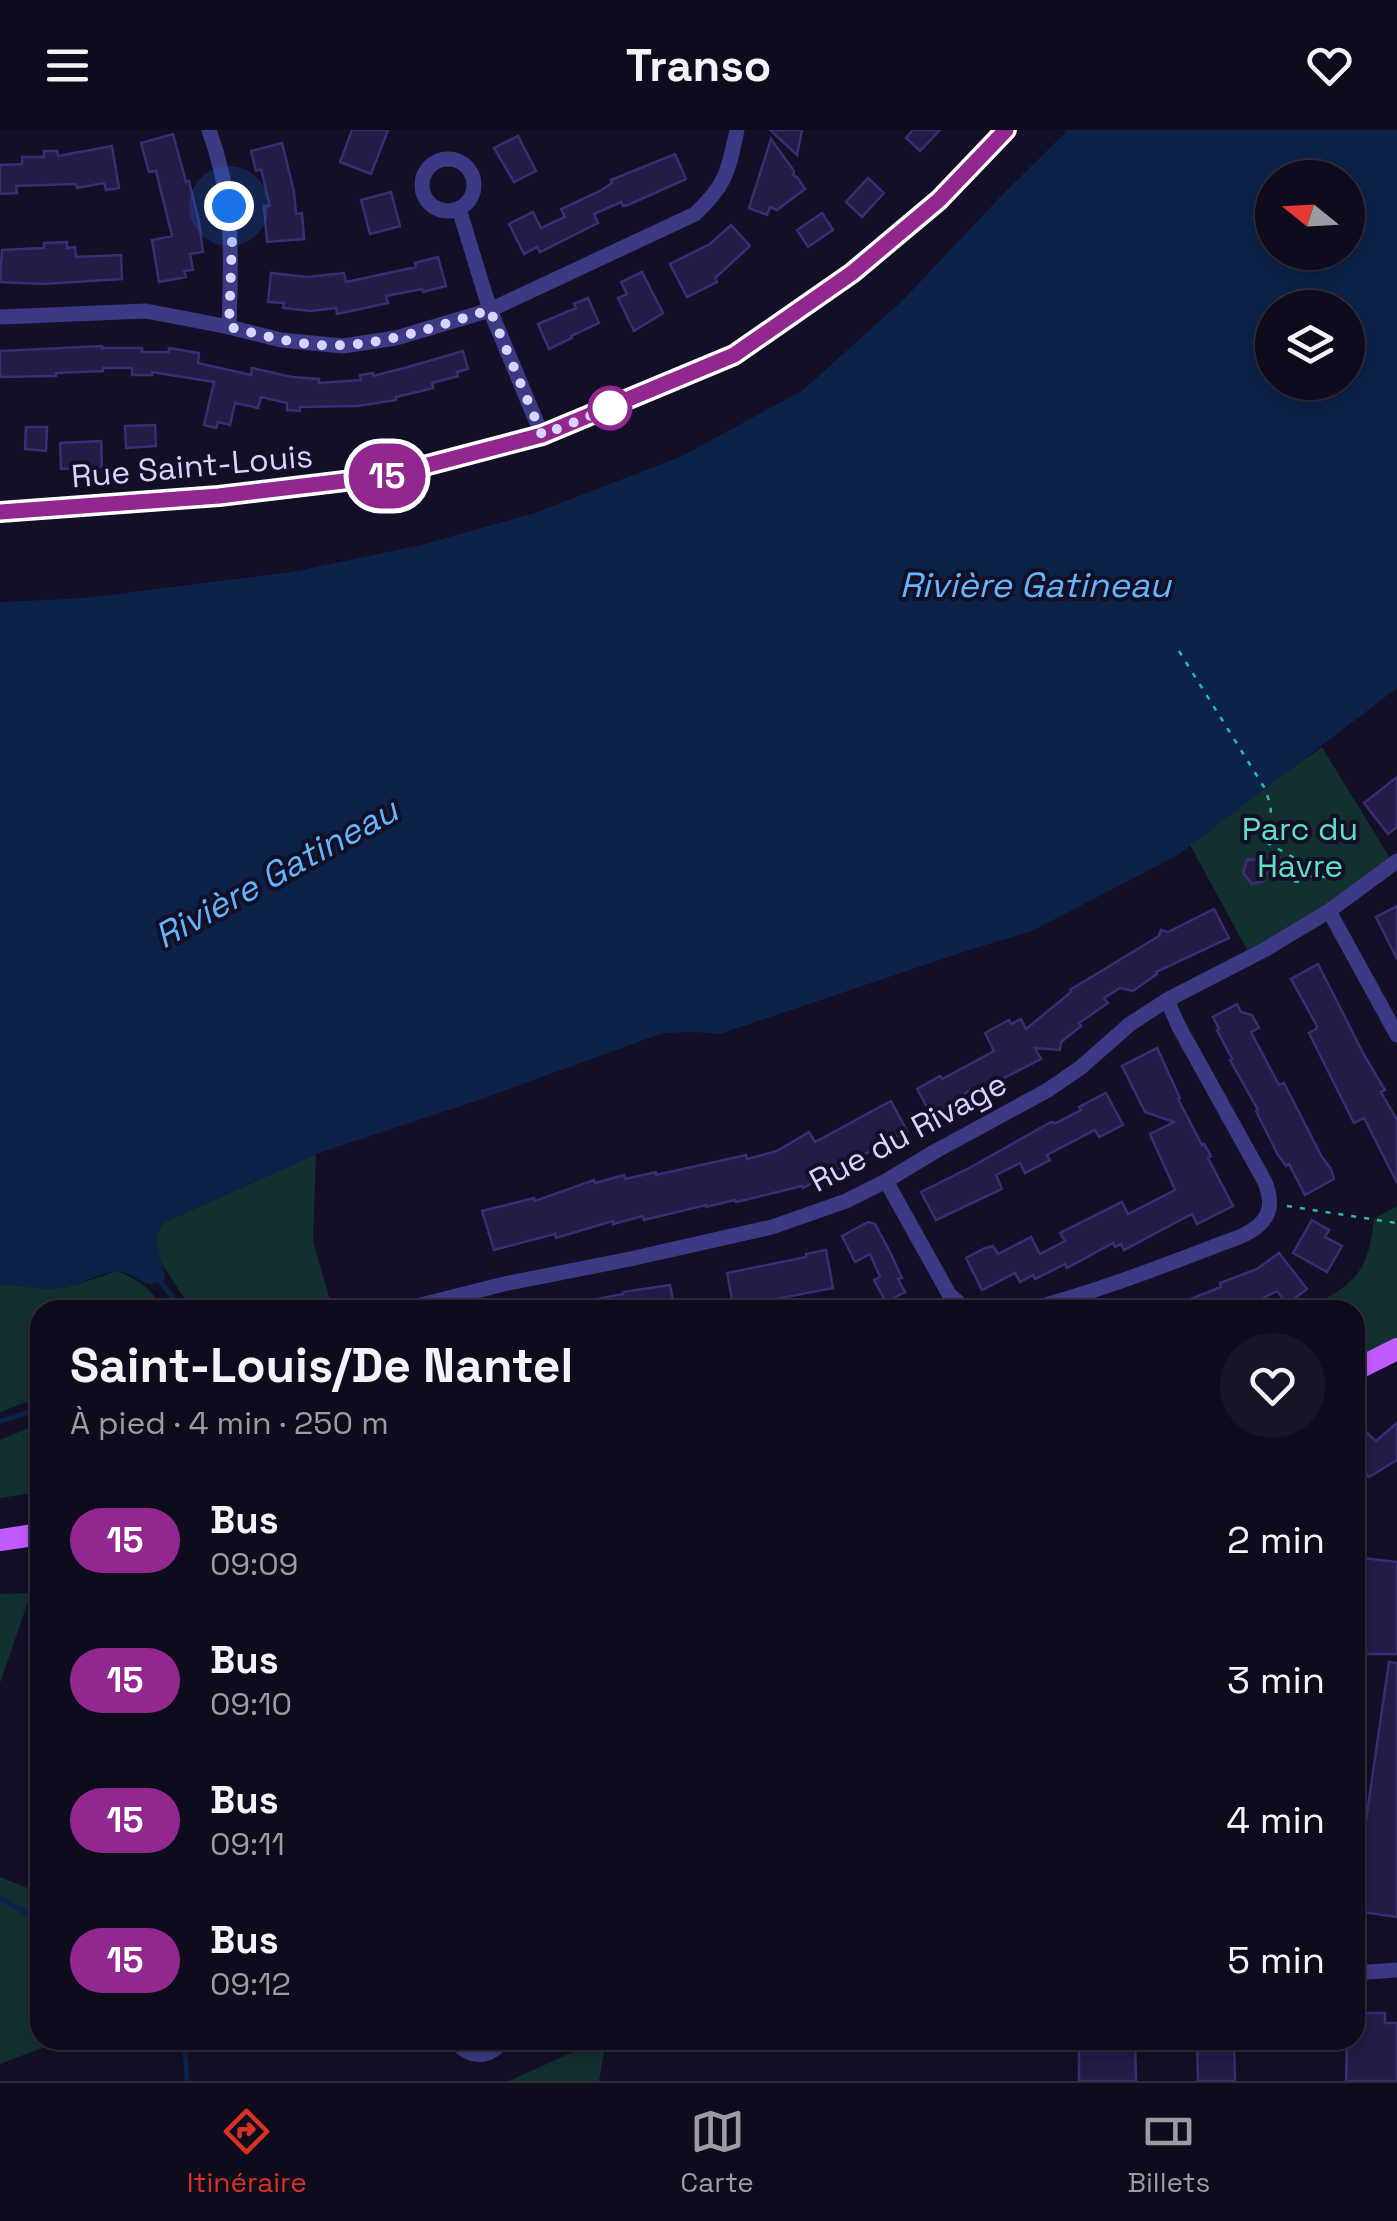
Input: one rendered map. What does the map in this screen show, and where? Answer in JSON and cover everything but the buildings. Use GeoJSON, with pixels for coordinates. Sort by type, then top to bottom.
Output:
{"type":"FeatureCollection","features":[{"type":"Feature","properties":{"kind":"main road","name":"Rue Saint-Louis"},"geometry":{"type":"LineString","coordinates":[[0,512],[219,496],[386,476],[542,435],[734,355],[852,273],[939,200],[1006,130]]}},
{"type":"Feature","properties":{"kind":"main road"},"geometry":{"type":"LineString","coordinates":[[1365,1365],[1397,1349]]}},
{"type":"Feature","properties":{"kind":"main road"},"geometry":{"type":"LineString","coordinates":[[0,1540],[30,1536]]}},
{"type":"Feature","properties":{"kind":"street"},"geometry":{"type":"LineString","coordinates":[[209,130],[221,164],[231,222],[229,327]]}},
{"type":"Feature","properties":{"kind":"street"},"geometry":{"type":"LineString","coordinates":[[0,317],[146,311],[281,340],[343,346],[396,338],[490,310],[695,214],[727,175],[737,130]]}},
{"type":"Feature","properties":{"kind":"street"},"geometry":{"type":"LineString","coordinates":[[459,209],[490,310],[542,435]]}},
{"type":"Feature","properties":{"kind":"street","name":"Rue du Rivage"},"geometry":{"type":"LineString","coordinates":[[440,1300],[772,1227],[822,1211],[886,1181],[1070,1076],[1118,1032],[1167,1000],[1329,912],[1397,860]]}},
{"type":"Feature","properties":{"kind":"street"},"geometry":{"type":"LineString","coordinates":[[1329,912],[1397,1035]]}},
{"type":"Feature","properties":{"kind":"street"},"geometry":{"type":"LineString","coordinates":[[1057,1300],[1164,1266],[1243,1235],[1261,1223],[1270,1204],[1265,1182],[1167,1000]]}},
{"type":"Feature","properties":{"kind":"street"},"geometry":{"type":"LineString","coordinates":[[886,1181],[956,1300]]}},
{"type":"Feature","properties":{"kind":"street"},"geometry":{"type":"LineString","coordinates":[[1365,1972],[1397,1970]]}},
{"type":"Feature","properties":{"kind":"street"},"geometry":{"type":"LineString","coordinates":[[464,2050],[477,2055],[496,2050]]}},
{"type":"Feature","properties":{"kind":"path"},"geometry":{"type":"LineString","coordinates":[[1178,651],[1264,787],[1272,815],[1262,840],[1293,857],[1306,876]]}},
{"type":"Feature","properties":{"kind":"path"},"geometry":{"type":"LineString","coordinates":[[1293,880],[1289,873],[1297,865]]}},
{"type":"Feature","properties":{"kind":"path"},"geometry":{"type":"LineString","coordinates":[[1270,878],[1299,882],[1306,876],[1340,878],[1356,890]]}},
{"type":"Feature","properties":{"kind":"path"},"geometry":{"type":"LineString","coordinates":[[1270,1204],[1397,1223]]}},
{"type":"Feature","properties":{"kind":"green space","name":"Parc du Havre"},"geometry":{"type":"Polygon","coordinates":[[[1322,747],[1393,863],[1251,957],[1190,845],[1322,747]]]}},
{"type":"Feature","properties":{"kind":"green space"},"geometry":{"type":"Polygon","coordinates":[[[316,1154],[313,1241],[330,1300],[185,1300],[159,1257],[157,1234],[163,1223],[316,1154]]]}},
{"type":"Feature","properties":{"kind":"green space"},"geometry":{"type":"Polygon","coordinates":[[[1397,1206],[1397,1349],[1365,1365],[1365,1300],[1323,1300],[1346,1285],[1362,1266],[1374,1219],[1397,1206]]]}},
{"type":"Feature","properties":{"kind":"green space"},"geometry":{"type":"Polygon","coordinates":[[[117,1271],[132,1277],[157,1300],[30,1300],[30,1401],[0,1412],[0,1284],[55,1289],[117,1271]]]}},
{"type":"Feature","properties":{"kind":"green space"},"geometry":{"type":"Polygon","coordinates":[[[30,1427],[30,1494],[0,1498],[0,1440],[30,1427]]]}},
{"type":"Feature","properties":{"kind":"green space"},"geometry":{"type":"Polygon","coordinates":[[[30,1593],[0,1683],[0,1594],[30,1593]]]}},
{"type":"Feature","properties":{"kind":"green space"},"geometry":{"type":"Polygon","coordinates":[[[0,1877],[30,1889],[30,2050],[37,2050],[0,2064],[0,1877]]]}},
{"type":"Feature","properties":{"kind":"green space"},"geometry":{"type":"Polygon","coordinates":[[[577,2050],[604,2050],[599,2081],[509,2081],[577,2050]]]}},
{"type":"Feature","properties":{"kind":"water","name":"Rivière Gatineau"},"geometry":{"type":"Polygon","coordinates":[[[1068,130],[1397,130],[1397,688],[1178,855],[1030,932],[720,1034],[663,1033],[316,1154],[163,1223],[157,1244],[165,1279],[157,1283],[145,1283],[120,1272],[57,1289],[0,1284],[0,602],[86,598],[292,572],[417,546],[535,513],[682,456],[803,390],[903,300],[1068,130]]]}},
{"type":"Feature","properties":{"kind":"waterway"},"geometry":{"type":"LineString","coordinates":[[158,1279],[174,1300]]}},
{"type":"Feature","properties":{"kind":"waterway"},"geometry":{"type":"LineString","coordinates":[[0,1421],[30,1412]]}},
{"type":"Feature","properties":{"kind":"waterway"},"geometry":{"type":"LineString","coordinates":[[0,1898],[30,1915]]}},
{"type":"Feature","properties":{"kind":"waterway"},"geometry":{"type":"LineString","coordinates":[[184,2050],[187,2081]]}},
{"type":"Feature","properties":{"kind":"bus line","name":"15"},"geometry":{"type":"LineString","coordinates":[[0,512],[219,496],[386,476],[542,435],[734,355],[852,273],[939,200],[1006,130]]}},
{"type":"Feature","properties":{"kind":"route"},"geometry":{"type":"LineString","coordinates":[[229,206],[229,327],[281,340],[343,346],[396,338],[490,310],[542,435],[610,408]]}}]}
